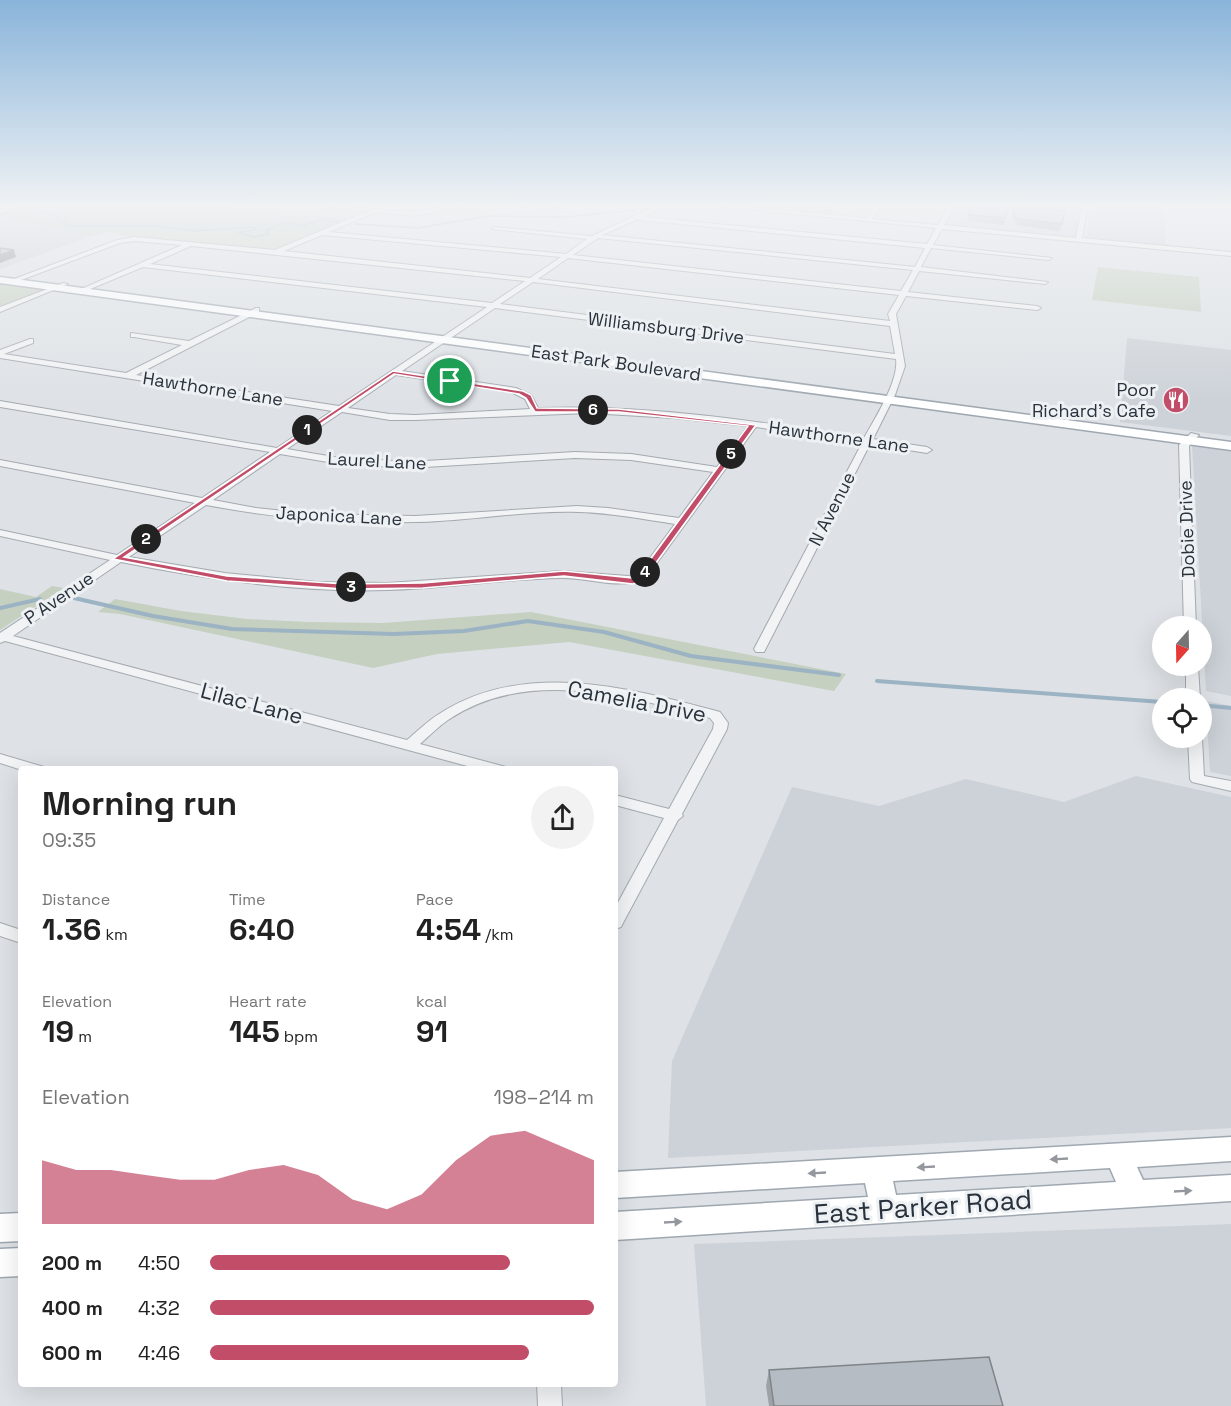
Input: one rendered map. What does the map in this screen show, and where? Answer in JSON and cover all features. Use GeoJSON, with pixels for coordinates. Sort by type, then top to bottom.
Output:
{"type":"FeatureCollection","features":[{"type":"Feature","properties":{"kind":"main road","name":"East Park Boulevard"},"geometry":{"type":"LineString","coordinates":[[0,275],[60,286]]}},
{"type":"Feature","properties":{"kind":"main road","name":"East Park Boulevard"},"geometry":{"type":"LineString","coordinates":[[0,280],[86,289],[444,337],[1191,438],[1231,446]]}},
{"type":"Feature","properties":{"kind":"main road","name":"East Park Boulevard"},"geometry":{"type":"LineString","coordinates":[[1191,438],[1231,440]]}},
{"type":"Feature","properties":{"kind":"main road","name":"East Parker Road"},"geometry":{"type":"LineString","coordinates":[[618,1185],[1231,1149]]}},
{"type":"Feature","properties":{"kind":"main road"},"geometry":{"type":"LineString","coordinates":[[1118,1156],[1135,1194]]}},
{"type":"Feature","properties":{"kind":"main road"},"geometry":{"type":"LineString","coordinates":[[876,1170],[885,1209]]}},
{"type":"Feature","properties":{"kind":"main road","name":"East Parker Road"},"geometry":{"type":"LineString","coordinates":[[618,1226],[1231,1188]]}},
{"type":"Feature","properties":{"kind":"main road"},"geometry":{"type":"LineString","coordinates":[[0,1263],[18,1262]]}},
{"type":"Feature","properties":{"kind":"street"},"geometry":{"type":"LineString","coordinates":[[11,282],[41,271]]}},
{"type":"Feature","properties":{"kind":"street"},"geometry":{"type":"LineString","coordinates":[[86,289],[131,271]]}},
{"type":"Feature","properties":{"kind":"street","name":"Williamsburg Drive"},"geometry":{"type":"LineString","coordinates":[[193,271],[900,357]]}},
{"type":"Feature","properties":{"kind":"street"},"geometry":{"type":"LineString","coordinates":[[446,271],[893,324]]}},
{"type":"Feature","properties":{"kind":"street","name":"P Avenue"},"geometry":{"type":"LineString","coordinates":[[2,638],[545,271]]}},
{"type":"Feature","properties":{"kind":"street"},"geometry":{"type":"LineString","coordinates":[[696,271],[1037,308]]}},
{"type":"Feature","properties":{"kind":"street","name":"N Avenue"},"geometry":{"type":"LineString","coordinates":[[760,648],[889,398],[900,372],[900,357],[892,314],[917,271]]}},
{"type":"Feature","properties":{"kind":"street"},"geometry":{"type":"LineString","coordinates":[[934,271],[1045,282]]}},
{"type":"Feature","properties":{"kind":"street"},"geometry":{"type":"LineString","coordinates":[[0,310],[60,286]]}},
{"type":"Feature","properties":{"kind":"street"},"geometry":{"type":"LineString","coordinates":[[127,376],[253,312]]}},
{"type":"Feature","properties":{"kind":"street"},"geometry":{"type":"LineString","coordinates":[[134,335],[191,344]]}},
{"type":"Feature","properties":{"kind":"street"},"geometry":{"type":"LineString","coordinates":[[0,354],[30,341]]}},
{"type":"Feature","properties":{"kind":"street","name":"Hawthorne Lane"},"geometry":{"type":"LineString","coordinates":[[0,354],[127,376],[409,418],[535,410],[630,411],[753,425],[927,450]]}},
{"type":"Feature","properties":{"kind":"street"},"geometry":{"type":"LineString","coordinates":[[393,372],[513,390],[528,397],[535,410]]}},
{"type":"Feature","properties":{"kind":"street","name":"Laurel Lane"},"geometry":{"type":"LineString","coordinates":[[0,404],[334,460],[408,465],[541,456],[610,456],[720,470]]}},
{"type":"Feature","properties":{"kind":"street"},"geometry":{"type":"LineString","coordinates":[[0,533],[117,559],[227,579],[333,586],[423,586],[564,573],[633,581],[642,576],[753,425]]}},
{"type":"Feature","properties":{"kind":"street","name":"Dobie Drive"},"geometry":{"type":"LineString","coordinates":[[1190,616],[1184,445],[1191,438]]}},
{"type":"Feature","properties":{"kind":"street","name":"Japonica Lane"},"geometry":{"type":"LineString","coordinates":[[0,463],[276,513],[351,519],[424,519],[577,509],[608,511],[681,522]]}},
{"type":"Feature","properties":{"kind":"street","name":"Lilac Lane"},"geometry":{"type":"LineString","coordinates":[[2,638],[486,766]]}},
{"type":"Feature","properties":{"kind":"street","name":"Camelia Drive"},"geometry":{"type":"LineString","coordinates":[[410,745],[445,714],[466,703],[514,688],[560,684],[594,687],[715,715],[721,723],[717,736],[675,816]]}},
{"type":"Feature","properties":{"kind":"street"},"geometry":{"type":"LineString","coordinates":[[1195,748],[1197,779],[1231,786]]}},
{"type":"Feature","properties":{"kind":"street"},"geometry":{"type":"LineString","coordinates":[[0,758],[26,766]]}},
{"type":"Feature","properties":{"kind":"street"},"geometry":{"type":"LineString","coordinates":[[618,801],[675,816],[618,918]]}},
{"type":"Feature","properties":{"kind":"street"},"geometry":{"type":"LineString","coordinates":[[0,929],[18,936]]}},
{"type":"Feature","properties":{"kind":"street"},"geometry":{"type":"LineString","coordinates":[[549,1387],[550,1406]]}},
{"type":"Feature","properties":{"kind":"shaded area"},"geometry":{"type":"Polygon","coordinates":[[[1127,338],[1231,350],[1231,436],[1120,422],[1127,338]]]}},
{"type":"Feature","properties":{"kind":"shaded area"},"geometry":{"type":"Polygon","coordinates":[[[1192,445],[1231,450],[1231,696],[1212,692],[1212,688],[1206,688],[1205,676],[1212,676],[1212,616],[1202,616],[1192,445]]]}},
{"type":"Feature","properties":{"kind":"shaded area"},"geometry":{"type":"Polygon","coordinates":[[[1212,702],[1231,706],[1231,776],[1210,772],[1209,748],[1212,748],[1212,702]]]}},
{"type":"Feature","properties":{"kind":"shaded area"},"geometry":{"type":"Polygon","coordinates":[[[1136,776],[1231,797],[1231,1128],[668,1158],[672,1061],[792,787],[879,806],[966,779],[1064,802],[1136,776]]]}},
{"type":"Feature","properties":{"kind":"shaded area"},"geometry":{"type":"Polygon","coordinates":[[[1231,1224],[1231,1406],[706,1406],[694,1244],[1231,1224]]]}},
{"type":"Feature","properties":{"kind":"green space"},"geometry":{"type":"Polygon","coordinates":[[[1097,271],[1134,271],[1199,277],[1201,312],[1092,300],[1097,271]]]}},
{"type":"Feature","properties":{"kind":"green space"},"geometry":{"type":"Polygon","coordinates":[[[0,282],[46,289],[0,308],[0,282]]]}},
{"type":"Feature","properties":{"kind":"green space"},"geometry":{"type":"Polygon","coordinates":[[[52,586],[64,588],[0,630],[0,589],[36,597],[52,586]]]}},
{"type":"Feature","properties":{"kind":"green space"},"geometry":{"type":"Polygon","coordinates":[[[115,599],[181,611],[247,619],[308,622],[383,623],[531,612],[846,674],[834,691],[569,642],[437,654],[373,668],[120,614],[98,612],[115,599]]]}},
{"type":"Feature","properties":{"kind":"building"},"geometry":{"type":"Polygon","coordinates":[[[989,1357],[1003,1406],[774,1406],[769,1370],[989,1357]]]}},
{"type":"Feature","properties":{"kind":"waterway"},"geometry":{"type":"LineString","coordinates":[[74,598],[153,616],[232,629],[394,634],[464,631],[528,621],[604,632],[691,656],[839,675]]}},
{"type":"Feature","properties":{"kind":"waterway"},"geometry":{"type":"LineString","coordinates":[[0,608],[40,599]]}},
{"type":"Feature","properties":{"kind":"waterway"},"geometry":{"type":"LineString","coordinates":[[877,681],[1152,701]]}},
{"type":"Feature","properties":{"kind":"waterway"},"geometry":{"type":"LineString","coordinates":[[1212,706],[1231,708]]}},
{"type":"Feature","properties":{"kind":"place","name":"Poor Richard's Cafe"},"geometry":{"type":"Point","coordinates":[1176,400]}},
{"type":"Feature","properties":{"kind":"route"},"geometry":{"type":"LineString","coordinates":[[393,372],[450,381],[520,392],[534,404],[535,410],[578,409],[663,414],[753,425],[642,576],[633,581],[564,573],[423,586],[344,587],[227,579],[117,559],[393,372]]}}]}
